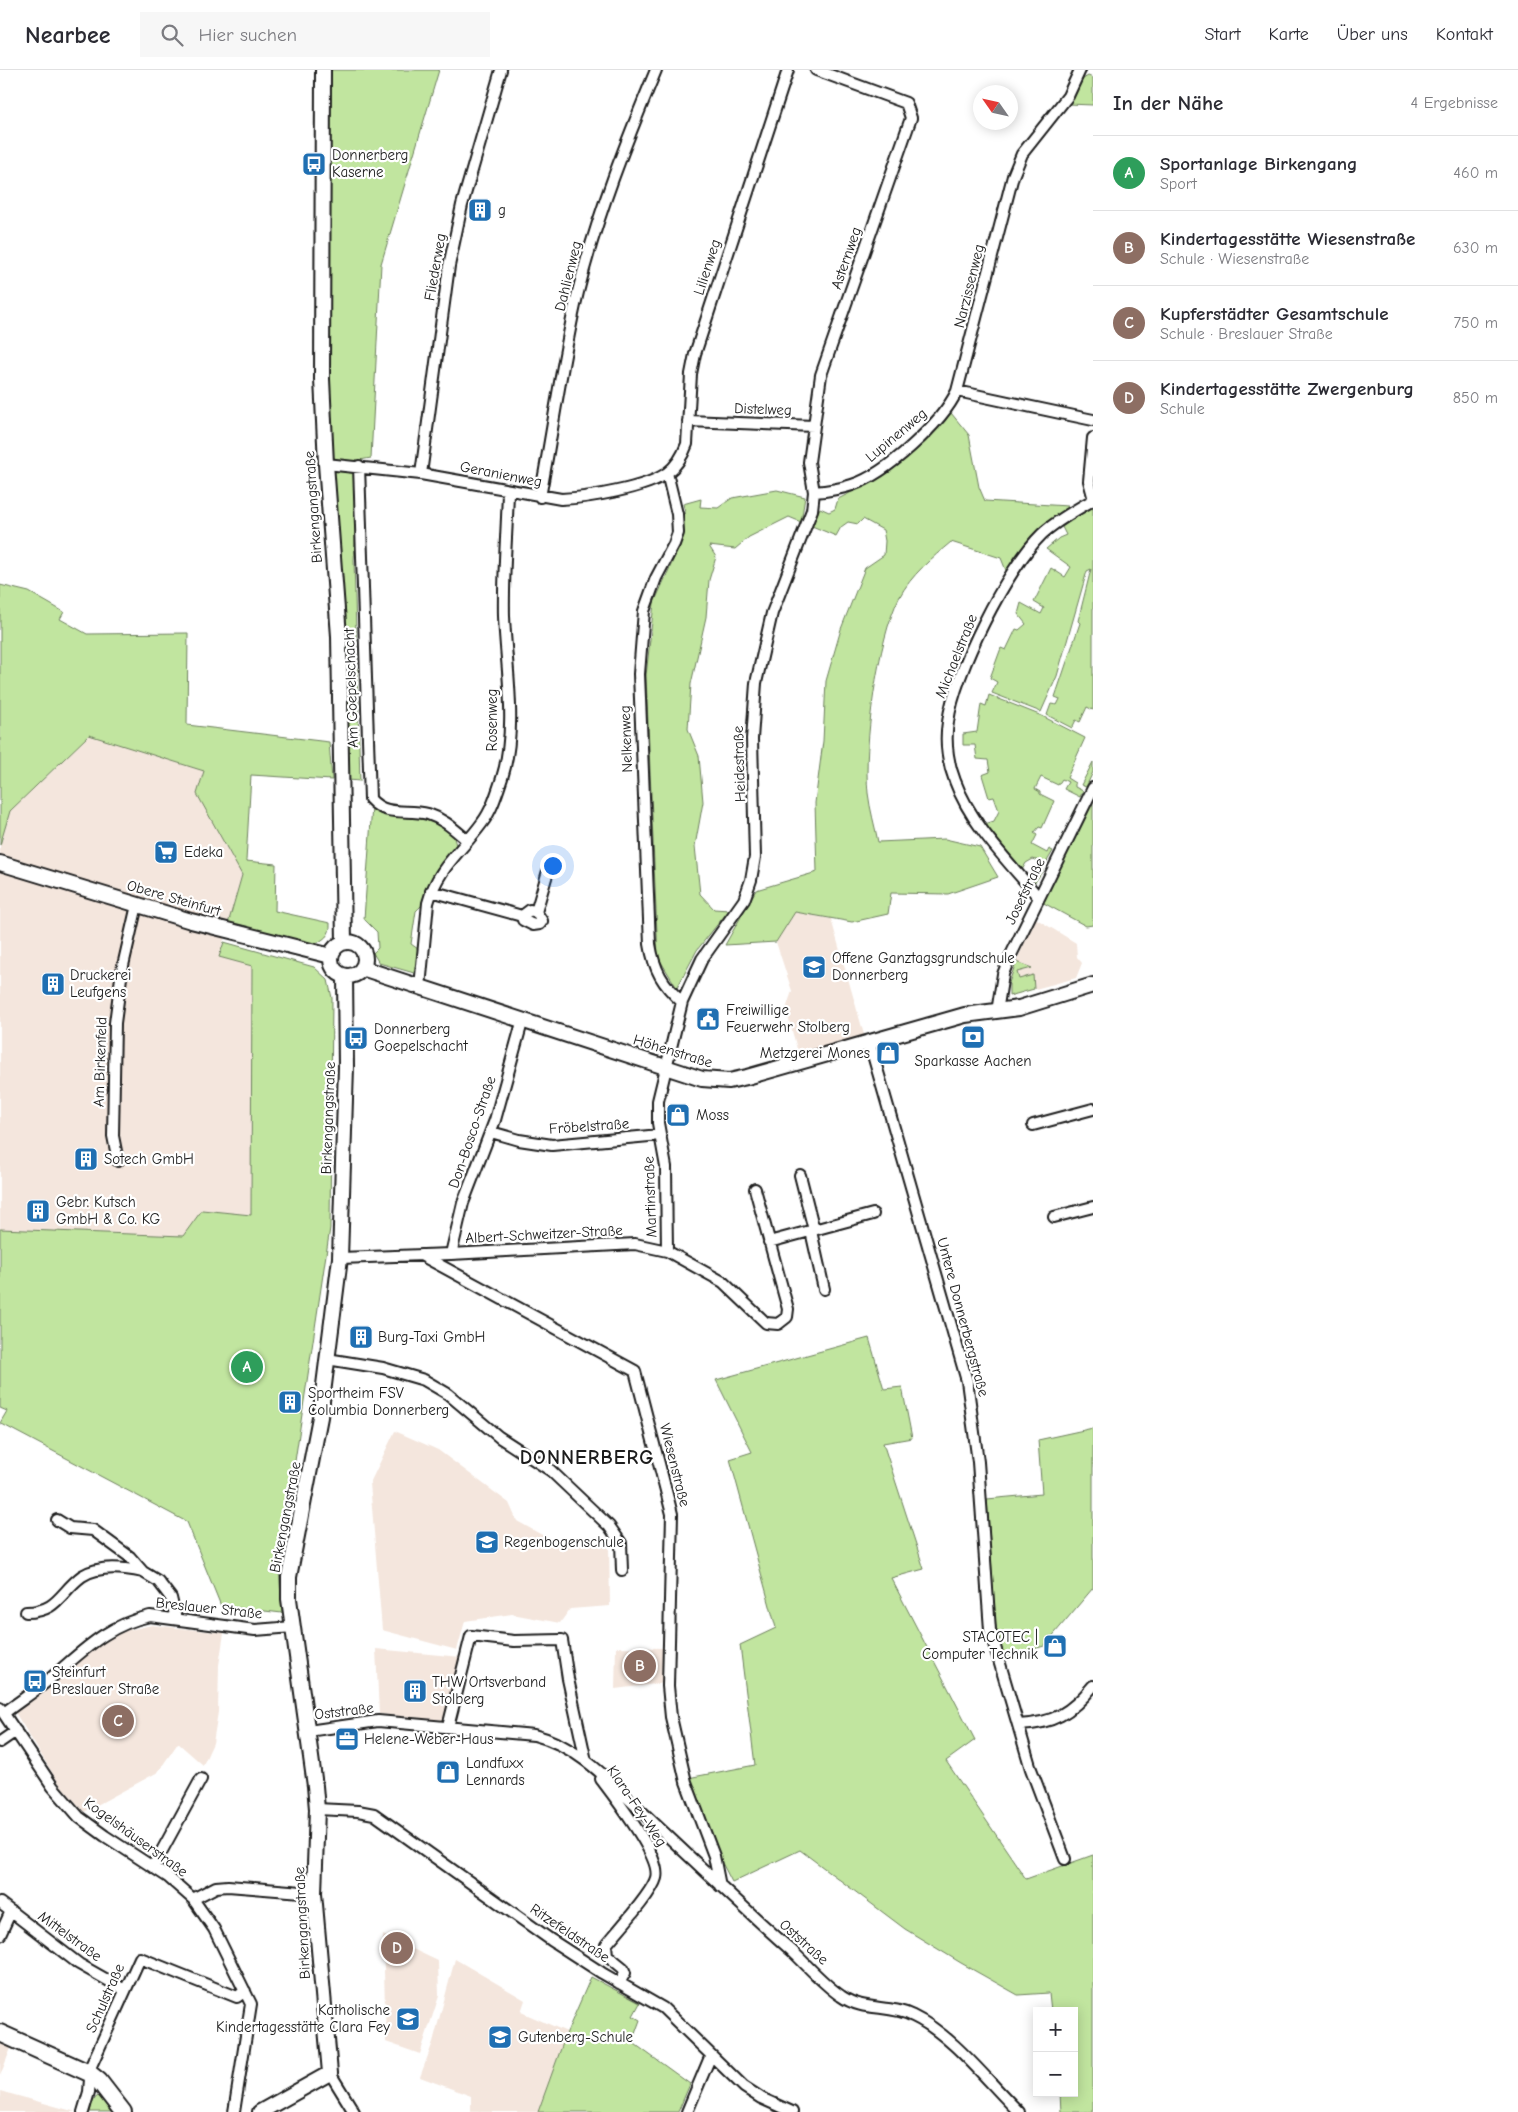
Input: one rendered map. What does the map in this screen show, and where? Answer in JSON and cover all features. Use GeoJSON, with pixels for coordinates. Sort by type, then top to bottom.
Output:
{"type":"FeatureCollection","features":[{"type":"Feature","properties":{"kind":"main road"},"geometry":{"type":"LineString","coordinates":[[0,2032],[89,2073],[99,2082],[123,2112]]}},
{"type":"Feature","properties":{"kind":"street","name":"Birkengangstraße"},"geometry":{"type":"LineString","coordinates":[[323,70],[321,296],[326,464],[339,636],[344,942]]}},
{"type":"Feature","properties":{"kind":"street","name":"Fliederweg"},"geometry":{"type":"LineString","coordinates":[[421,474],[449,266],[462,205],[501,70]]}},
{"type":"Feature","properties":{"kind":"street","name":"Dahlienweg"},"geometry":{"type":"LineString","coordinates":[[540,497],[578,292],[596,228],[628,136],[656,70]]}},
{"type":"Feature","properties":{"kind":"street","name":"Lilienweg"},"geometry":{"type":"LineString","coordinates":[[667,473],[684,453],[691,374],[695,354],[788,70]]}},
{"type":"Feature","properties":{"kind":"street","name":"Asternweg"},"geometry":{"type":"LineString","coordinates":[[814,426],[821,375],[912,118],[906,102],[816,70]]}},
{"type":"Feature","properties":{"kind":"street","name":"Narzissenweg"},"geometry":{"type":"LineString","coordinates":[[957,391],[1015,170],[1022,154],[1068,96],[1080,70]]}},
{"type":"Feature","properties":{"kind":"street"},"geometry":{"type":"LineString","coordinates":[[957,391],[1093,420]]}},
{"type":"Feature","properties":{"kind":"street","name":"Lupinenweg"},"geometry":{"type":"LineString","coordinates":[[814,492],[853,485],[880,471],[904,452],[945,412],[957,391]]}},
{"type":"Feature","properties":{"kind":"street","name":"Distelweg"},"geometry":{"type":"LineString","coordinates":[[688,421],[814,426]]}},
{"type":"Feature","properties":{"kind":"street","name":"Heidestraße"},"geometry":{"type":"LineString","coordinates":[[666,1068],[682,1002],[702,959],[744,900],[751,880],[756,848],[752,739],[756,683],[772,613],[812,510],[814,492],[809,473],[810,449],[814,426]]}},
{"type":"Feature","properties":{"kind":"street"},"geometry":{"type":"LineString","coordinates":[[1093,438],[1089,482],[1093,496]]}},
{"type":"Feature","properties":{"kind":"street","name":"Geranienweg"},"geometry":{"type":"LineString","coordinates":[[326,464],[421,474],[540,497],[582,499],[652,480],[667,473]]}},
{"type":"Feature","properties":{"kind":"street","name":"Am Goepelschacht"},"geometry":{"type":"LineString","coordinates":[[359,466],[370,799],[385,810],[427,814],[437,818],[467,840]]}},
{"type":"Feature","properties":{"kind":"street","name":"Nelkenweg"},"geometry":{"type":"LineString","coordinates":[[667,473],[677,514],[678,533],[656,578],[644,611],[639,674],[650,944],[654,966],[664,983],[682,1002]]}},
{"type":"Feature","properties":{"kind":"street","name":"Rosenweg"},"geometry":{"type":"LineString","coordinates":[[420,987],[428,903],[431,891],[443,868],[483,822],[507,760],[509,716],[504,614],[508,491]]}},
{"type":"Feature","properties":{"kind":"street","name":"Michaelstraße"},"geometry":{"type":"LineString","coordinates":[[1038,898],[963,802],[949,757],[948,720],[952,698],[975,641],[1023,558],[1044,532],[1093,500]]}},
{"type":"Feature","properties":{"kind":"street","name":"Josefstraße"},"geometry":{"type":"LineString","coordinates":[[998,1012],[1003,974],[1038,898],[1093,788]]}},
{"type":"Feature","properties":{"kind":"street","name":"Obere Steinfurt"},"geometry":{"type":"LineString","coordinates":[[5,864],[137,905],[331,956]]}},
{"type":"Feature","properties":{"kind":"street"},"geometry":{"type":"LineString","coordinates":[[431,891],[522,916],[527,923],[536,925],[542,921],[536,912],[548,871]]}},
{"type":"Feature","properties":{"kind":"street","name":"Am Birkenfeld"},"geometry":{"type":"LineString","coordinates":[[118,1161],[113,1136],[115,1023],[122,970],[137,905]]}},
{"type":"Feature","properties":{"kind":"street"},"geometry":{"type":"LineString","coordinates":[[344,942],[357,945],[362,949],[364,955],[362,968],[355,975],[345,976],[335,971],[331,964],[331,956],[335,947],[344,942]]}},
{"type":"Feature","properties":{"kind":"street","name":"Höhenstraße"},"geometry":{"type":"LineString","coordinates":[[362,968],[523,1019],[666,1068],[702,1079],[729,1081],[965,1015],[1019,1008],[1093,985]]}},
{"type":"Feature","properties":{"kind":"street","name":"Birkengangstraße"},"geometry":{"type":"LineString","coordinates":[[330,2073],[314,1893],[317,1809],[289,1592],[292,1554],[311,1472],[340,1258],[346,1067],[345,976]]}},
{"type":"Feature","properties":{"kind":"street","name":"Don-Bosco-Straße"},"geometry":{"type":"LineString","coordinates":[[451,1254],[463,1203],[491,1132],[523,1019]]}},
{"type":"Feature","properties":{"kind":"street","name":"Untere Donnerbergstraße"},"geometry":{"type":"LineString","coordinates":[[869,1041],[967,1381],[978,1462],[988,1615],[1018,1725],[1043,1802],[1066,1860]]}},
{"type":"Feature","properties":{"kind":"street","name":"Martinstraße"},"geometry":{"type":"LineString","coordinates":[[666,1068],[658,1101],[658,1123],[666,1168],[667,1251],[716,1277],[735,1292],[766,1322],[772,1325],[784,1322],[788,1309],[755,1189]]}},
{"type":"Feature","properties":{"kind":"street"},"geometry":{"type":"LineString","coordinates":[[1033,1125],[1093,1110]]}},
{"type":"Feature","properties":{"kind":"street","name":"Fröbelstraße"},"geometry":{"type":"LineString","coordinates":[[491,1132],[518,1140],[552,1145],[660,1135]]}},
{"type":"Feature","properties":{"kind":"street"},"geometry":{"type":"LineString","coordinates":[[800,1175],[824,1289]]}},
{"type":"Feature","properties":{"kind":"street"},"geometry":{"type":"LineString","coordinates":[[1054,1217],[1093,1207]]}},
{"type":"Feature","properties":{"kind":"street"},"geometry":{"type":"LineString","coordinates":[[769,1242],[873,1214]]}},
{"type":"Feature","properties":{"kind":"street","name":"Albert-Schweitzer-Straße"},"geometry":{"type":"LineString","coordinates":[[421,1255],[635,1244],[667,1251]]}},
{"type":"Feature","properties":{"kind":"street"},"geometry":{"type":"LineString","coordinates":[[340,1258],[421,1255]]}},
{"type":"Feature","properties":{"kind":"street","name":"Wiesenstraße"},"geometry":{"type":"LineString","coordinates":[[421,1255],[635,1371],[672,1514],[668,1686],[671,1717],[686,1782],[714,1856],[720,1886]]}},
{"type":"Feature","properties":{"kind":"street"},"geometry":{"type":"LineString","coordinates":[[327,1359],[384,1368],[424,1380],[448,1394],[499,1437],[550,1470],[609,1526],[621,1543],[622,1570]]}},
{"type":"Feature","properties":{"kind":"street"},"geometry":{"type":"LineString","coordinates":[[56,1520],[70,1528],[93,1530],[130,1557],[143,1572]]}},
{"type":"Feature","properties":{"kind":"street"},"geometry":{"type":"LineString","coordinates":[[26,1612],[40,1612],[50,1607],[83,1576],[94,1571],[131,1569],[143,1572],[158,1581],[171,1598],[176,1618]]}},
{"type":"Feature","properties":{"kind":"street","name":"Breslauer Straße"},"geometry":{"type":"LineString","coordinates":[[2,1710],[40,1686],[99,1636],[133,1620],[150,1616],[176,1618],[255,1630],[293,1626]]}},
{"type":"Feature","properties":{"kind":"street"},"geometry":{"type":"LineString","coordinates":[[448,1727],[472,1636],[514,1641],[562,1640],[568,1679],[590,1765]]}},
{"type":"Feature","properties":{"kind":"street"},"geometry":{"type":"LineString","coordinates":[[1018,1725],[1040,1724],[1055,1719],[1070,1710],[1093,1686]]}},
{"type":"Feature","properties":{"kind":"street","name":"Kogelshäuserstraße"},"geometry":{"type":"LineString","coordinates":[[2,1710],[53,1786],[79,1817],[154,1867],[193,1899],[214,1929],[251,2004],[234,2112]]}},
{"type":"Feature","properties":{"kind":"street","name":"Oststraße"},"geometry":{"type":"LineString","coordinates":[[308,1731],[378,1721],[548,1738],[566,1747],[622,1792],[720,1886],[839,1995],[861,2006],[905,2012],[916,2017],[947,2040],[987,2076],[1020,2112]]}},
{"type":"Feature","properties":{"kind":"street"},"geometry":{"type":"LineString","coordinates":[[0,1742],[16,1731]]}},
{"type":"Feature","properties":{"kind":"street","name":"Klara-Fey-Weg"},"geometry":{"type":"LineString","coordinates":[[590,1765],[652,1852],[658,1869],[653,1885],[606,1945],[607,1955],[623,1968],[625,1973],[619,1984]]}},
{"type":"Feature","properties":{"kind":"street"},"geometry":{"type":"LineString","coordinates":[[154,1867],[202,1779]]}},
{"type":"Feature","properties":{"kind":"street","name":"Ritzefeldstraße"},"geometry":{"type":"LineString","coordinates":[[317,1809],[358,1810],[374,1814],[552,1940],[619,1984],[663,2008],[744,2087],[760,2098],[792,2112]]}},
{"type":"Feature","properties":{"kind":"street"},"geometry":{"type":"LineString","coordinates":[[193,1899],[216,1887],[228,1886],[314,1893]]}},
{"type":"Feature","properties":{"kind":"street","name":"Mittelstraße"},"geometry":{"type":"LineString","coordinates":[[0,1903],[79,1964],[125,1990]]}},
{"type":"Feature","properties":{"kind":"street"},"geometry":{"type":"LineString","coordinates":[[0,1935],[11,1911]]}},
{"type":"Feature","properties":{"kind":"street","name":"Schulstraße"},"geometry":{"type":"LineString","coordinates":[[83,2112],[89,2092],[89,2073],[140,1958],[237,1997],[245,1991]]}},
{"type":"Feature","properties":{"kind":"street"},"geometry":{"type":"LineString","coordinates":[[687,2112],[711,2055]]}},
{"type":"Feature","properties":{"kind":"street"},"geometry":{"type":"LineString","coordinates":[[260,2112],[330,2073],[354,2112]]}},
{"type":"Feature","properties":{"kind":"shaded area"},"geometry":{"type":"Polygon","coordinates":[[[89,735],[204,771],[197,794],[242,875],[219,957],[252,966],[251,1215],[203,1210],[183,1236],[0,1229],[0,845],[10,811],[89,735]]]}},
{"type":"Feature","properties":{"kind":"shaded area","name":"Offene Ganztagsgrundschule Donnerberg"},"geometry":{"type":"Polygon","coordinates":[[[795,912],[831,919],[865,1038],[799,1056],[786,1009],[792,991],[776,942],[795,912]]]}},
{"type":"Feature","properties":{"kind":"shaded area"},"geometry":{"type":"Polygon","coordinates":[[[1035,918],[1076,943],[1077,957],[1082,963],[1076,978],[1009,996],[1011,974],[1035,918]]]}},
{"type":"Feature","properties":{"kind":"shaded area","name":"Regenbogenschule"},"geometry":{"type":"Polygon","coordinates":[[[395,1431],[438,1450],[509,1503],[517,1521],[551,1540],[585,1539],[609,1545],[610,1606],[570,1609],[560,1623],[512,1614],[465,1621],[457,1650],[382,1630],[370,1483],[395,1431]]]}},
{"type":"Feature","properties":{"kind":"shaded area"},"geometry":{"type":"Polygon","coordinates":[[[152,1625],[224,1633],[219,1665],[218,1712],[213,1743],[203,1765],[178,1743],[158,1772],[84,1812],[58,1782],[16,1714],[16,1710],[104,1641],[124,1631],[152,1625]]]}},
{"type":"Feature","properties":{"kind":"shaded area"},"geometry":{"type":"Polygon","coordinates":[[[616,1647],[663,1648],[664,1683],[615,1689],[616,1647]]]}},
{"type":"Feature","properties":{"kind":"shaded area"},"geometry":{"type":"Polygon","coordinates":[[[376,1649],[461,1657],[444,1720],[379,1714],[376,1649]]]}},
{"type":"Feature","properties":{"kind":"shaded area","name":"Katholische Kindertagesstätte Clara Fey"},"geometry":{"type":"Polygon","coordinates":[[[383,1935],[438,1961],[439,1996],[420,2054],[386,2042],[383,1935]]]}},
{"type":"Feature","properties":{"kind":"shaded area","name":"Gutenberg-Schule"},"geometry":{"type":"Polygon","coordinates":[[[455,1959],[525,2000],[521,2012],[567,2032],[538,2112],[471,2112],[471,2096],[420,2077],[433,2042],[455,1959]]]}},
{"type":"Feature","properties":{"kind":"shaded area"},"geometry":{"type":"Polygon","coordinates":[[[0,2037],[13,2043],[0,2076],[0,2037]]]}},
{"type":"Feature","properties":{"kind":"shaded area"},"geometry":{"type":"Polygon","coordinates":[[[0,2091],[76,2112],[0,2112],[0,2091]]]}},
{"type":"Feature","properties":{"kind":"green space"},"geometry":{"type":"Polygon","coordinates":[[[331,70],[439,70],[381,264],[371,458],[360,460],[354,560],[360,781],[348,780],[346,636],[330,439],[327,330],[331,70]]]}},
{"type":"Feature","properties":{"kind":"green space"},"geometry":{"type":"Polygon","coordinates":[[[1088,76],[1093,78],[1093,105],[1068,104],[1083,79],[1088,76]]]}},
{"type":"Feature","properties":{"kind":"green space"},"geometry":{"type":"Polygon","coordinates":[[[951,413],[969,435],[979,487],[985,501],[1068,506],[1070,510],[1026,543],[1007,573],[1001,558],[951,542],[922,567],[904,590],[891,616],[879,665],[870,722],[867,773],[868,793],[878,842],[945,839],[980,847],[998,877],[948,894],[891,893],[888,914],[852,922],[795,912],[776,942],[725,945],[756,890],[817,872],[815,803],[823,741],[826,681],[841,629],[865,568],[884,555],[885,541],[883,530],[863,519],[858,524],[848,522],[841,527],[836,536],[812,526],[820,508],[829,512],[835,509],[838,499],[870,482],[913,452],[951,413]]]}},
{"type":"Feature","properties":{"kind":"green space"},"geometry":{"type":"Polygon","coordinates":[[[777,490],[805,497],[801,522],[789,517],[749,537],[735,549],[709,546],[716,557],[709,580],[706,617],[691,684],[688,729],[699,756],[703,802],[695,846],[700,894],[714,909],[729,910],[697,950],[677,988],[658,957],[646,676],[654,603],[680,545],[685,511],[683,504],[701,499],[700,507],[718,508],[732,498],[777,490]]]}},
{"type":"Feature","properties":{"kind":"green space"},"geometry":{"type":"Polygon","coordinates":[[[1093,506],[1093,710],[1087,707],[1080,722],[1076,720],[1072,728],[1047,715],[1051,704],[1057,705],[1060,699],[1055,697],[1080,623],[1078,621],[1091,569],[1087,571],[1057,676],[1041,712],[992,693],[997,682],[990,678],[1001,648],[1006,650],[1016,629],[1019,630],[1026,624],[1018,614],[1021,603],[1041,614],[1044,608],[1034,602],[1051,568],[1065,577],[1071,567],[1046,549],[1059,538],[1066,535],[1062,527],[1093,506]]]}},
{"type":"Feature","properties":{"kind":"green space"},"geometry":{"type":"Polygon","coordinates":[[[0,585],[29,592],[64,612],[60,619],[87,634],[188,633],[187,725],[329,742],[332,780],[251,775],[246,861],[276,864],[275,911],[330,923],[326,937],[313,945],[228,924],[242,875],[197,794],[204,771],[89,735],[10,811],[0,845],[0,585]]]}},
{"type":"Feature","properties":{"kind":"green space"},"geometry":{"type":"Polygon","coordinates":[[[989,695],[1042,716],[1085,738],[1067,778],[1075,783],[1075,787],[1083,791],[1080,797],[1064,789],[1068,782],[1062,779],[1058,785],[1041,777],[1035,789],[1040,794],[1054,801],[1042,828],[1039,827],[1034,833],[1037,835],[1032,845],[1047,853],[1049,849],[1053,851],[1046,863],[1033,859],[1026,863],[1022,870],[985,824],[994,821],[999,811],[994,797],[989,798],[982,775],[990,772],[988,760],[977,759],[975,745],[963,745],[963,734],[977,732],[981,704],[986,706],[989,695]]]}},
{"type":"Feature","properties":{"kind":"green space"},"geometry":{"type":"Polygon","coordinates":[[[1093,762],[1093,772],[1086,787],[1081,785],[1093,762]]]}},
{"type":"Feature","properties":{"kind":"green space"},"geometry":{"type":"Polygon","coordinates":[[[1093,799],[1093,925],[1086,926],[1040,901],[1093,799]]]}},
{"type":"Feature","properties":{"kind":"green space"},"geometry":{"type":"Polygon","coordinates":[[[372,806],[427,817],[456,834],[454,838],[456,845],[435,871],[423,904],[416,911],[411,944],[418,949],[414,973],[379,963],[373,953],[378,948],[377,932],[364,919],[372,806]]]}},
{"type":"Feature","properties":{"kind":"green space"},"geometry":{"type":"Polygon","coordinates":[[[1035,870],[1043,870],[1034,884],[1028,876],[1035,870]]]}},
{"type":"Feature","properties":{"kind":"green space"},"geometry":{"type":"Polygon","coordinates":[[[224,942],[314,967],[328,980],[332,998],[330,1228],[292,1481],[278,1552],[282,1613],[221,1606],[187,1522],[0,1423],[7,1411],[0,1408],[0,1229],[183,1236],[202,1210],[251,1215],[252,966],[219,957],[224,942]]]}},
{"type":"Feature","properties":{"kind":"green space"},"geometry":{"type":"Polygon","coordinates":[[[1016,962],[1032,968],[1017,972],[1019,979],[1033,975],[1034,989],[1009,996],[1009,983],[1016,962]]]}},
{"type":"Feature","properties":{"kind":"green space"},"geometry":{"type":"Polygon","coordinates":[[[869,1338],[884,1389],[902,1387],[912,1438],[883,1443],[924,1569],[891,1578],[975,1740],[946,1761],[1026,1879],[1093,1855],[1093,2112],[1061,2112],[1060,2097],[1078,2097],[1078,2007],[1051,2007],[1049,1993],[1018,1995],[961,1963],[905,1929],[800,1850],[732,1882],[707,1834],[688,1778],[755,1765],[740,1645],[776,1628],[730,1459],[752,1452],[716,1380],[869,1338]]]}},
{"type":"Feature","properties":{"kind":"green space"},"geometry":{"type":"Polygon","coordinates":[[[1093,1428],[1093,1588],[1044,1646],[1004,1658],[996,1627],[987,1499],[1042,1494],[1038,1440],[1093,1428]]]}},
{"type":"Feature","properties":{"kind":"green space"},"geometry":{"type":"Polygon","coordinates":[[[591,1977],[640,2003],[633,2016],[640,2020],[632,2042],[690,2084],[678,2112],[538,2112],[567,2032],[591,1977]]]}},
{"type":"Feature","properties":{"kind":"green space"},"geometry":{"type":"Polygon","coordinates":[[[98,2096],[107,2102],[112,2112],[90,2112],[93,2100],[98,2096]]]}},
{"type":"Feature","properties":{"kind":"place","name":"Donnerberg Kaserne"},"geometry":{"type":"Point","coordinates":[314,164]}},
{"type":"Feature","properties":{"kind":"place","name":"g"},"geometry":{"type":"Point","coordinates":[480,210]}},
{"type":"Feature","properties":{"kind":"place","name":"Edeka"},"geometry":{"type":"Point","coordinates":[166,852]}},
{"type":"Feature","properties":{"kind":"place","name":"Offene Ganztagsgrundschule Donnerberg"},"geometry":{"type":"Point","coordinates":[814,967]}},
{"type":"Feature","properties":{"kind":"place","name":"Druckerei Leufgens"},"geometry":{"type":"Point","coordinates":[53,984]}},
{"type":"Feature","properties":{"kind":"place","name":"Freiwillige Feuerwehr Stolberg"},"geometry":{"type":"Point","coordinates":[708,1019]}},
{"type":"Feature","properties":{"kind":"place","name":"Sparkasse Aachen"},"geometry":{"type":"Point","coordinates":[973,1037]}},
{"type":"Feature","properties":{"kind":"place","name":"Donnerberg Goepelschacht"},"geometry":{"type":"Point","coordinates":[356,1038]}},
{"type":"Feature","properties":{"kind":"place","name":"Metzgerei Mones"},"geometry":{"type":"Point","coordinates":[888,1053]}},
{"type":"Feature","properties":{"kind":"place","name":"Moss"},"geometry":{"type":"Point","coordinates":[678,1115]}},
{"type":"Feature","properties":{"kind":"place","name":"Sotech GmbH"},"geometry":{"type":"Point","coordinates":[86,1159]}},
{"type":"Feature","properties":{"kind":"place","name":"Gebr. Kutsch GmbH & Co. KG"},"geometry":{"type":"Point","coordinates":[38,1211]}},
{"type":"Feature","properties":{"kind":"place","name":"Burg-Taxi GmbH"},"geometry":{"type":"Point","coordinates":[361,1337]}},
{"type":"Feature","properties":{"kind":"place","name":"Sportanlage Birkengang"},"geometry":{"type":"Point","coordinates":[247,1367]}},
{"type":"Feature","properties":{"kind":"place","name":"Sportheim FSV Columbia Donnerberg"},"geometry":{"type":"Point","coordinates":[290,1402]}},
{"type":"Feature","properties":{"kind":"place","name":"Regenbogenschule"},"geometry":{"type":"Point","coordinates":[487,1542]}},
{"type":"Feature","properties":{"kind":"place","name":"STACOTEC | Computer Technik"},"geometry":{"type":"Point","coordinates":[1055,1646]}},
{"type":"Feature","properties":{"kind":"place","name":"Kindertagesstätte Wiesenstraße"},"geometry":{"type":"Point","coordinates":[640,1666]}},
{"type":"Feature","properties":{"kind":"place","name":"Steinfurt Breslauer Straße"},"geometry":{"type":"Point","coordinates":[35,1681]}},
{"type":"Feature","properties":{"kind":"place","name":"THW Ortsverband Stolberg"},"geometry":{"type":"Point","coordinates":[415,1691]}},
{"type":"Feature","properties":{"kind":"place","name":"Kupferstädter Gesamtschule"},"geometry":{"type":"Point","coordinates":[118,1721]}},
{"type":"Feature","properties":{"kind":"place","name":"Helene-Weber-Haus"},"geometry":{"type":"Point","coordinates":[347,1739]}},
{"type":"Feature","properties":{"kind":"place","name":"Landfuxx Lennards"},"geometry":{"type":"Point","coordinates":[448,1772]}},
{"type":"Feature","properties":{"kind":"place","name":"Kindertagesstätte Zwergenburg"},"geometry":{"type":"Point","coordinates":[397,1948]}},
{"type":"Feature","properties":{"kind":"place","name":"Katholische Kindertagesstätte Clara Fey"},"geometry":{"type":"Point","coordinates":[408,2019]}},
{"type":"Feature","properties":{"kind":"place","name":"Gutenberg-Schule"},"geometry":{"type":"Point","coordinates":[500,2037]}},
{"type":"Feature","properties":{"kind":"district","name":"DONNERBERG"},"geometry":{"type":"Point","coordinates":[587,1457]}}]}
